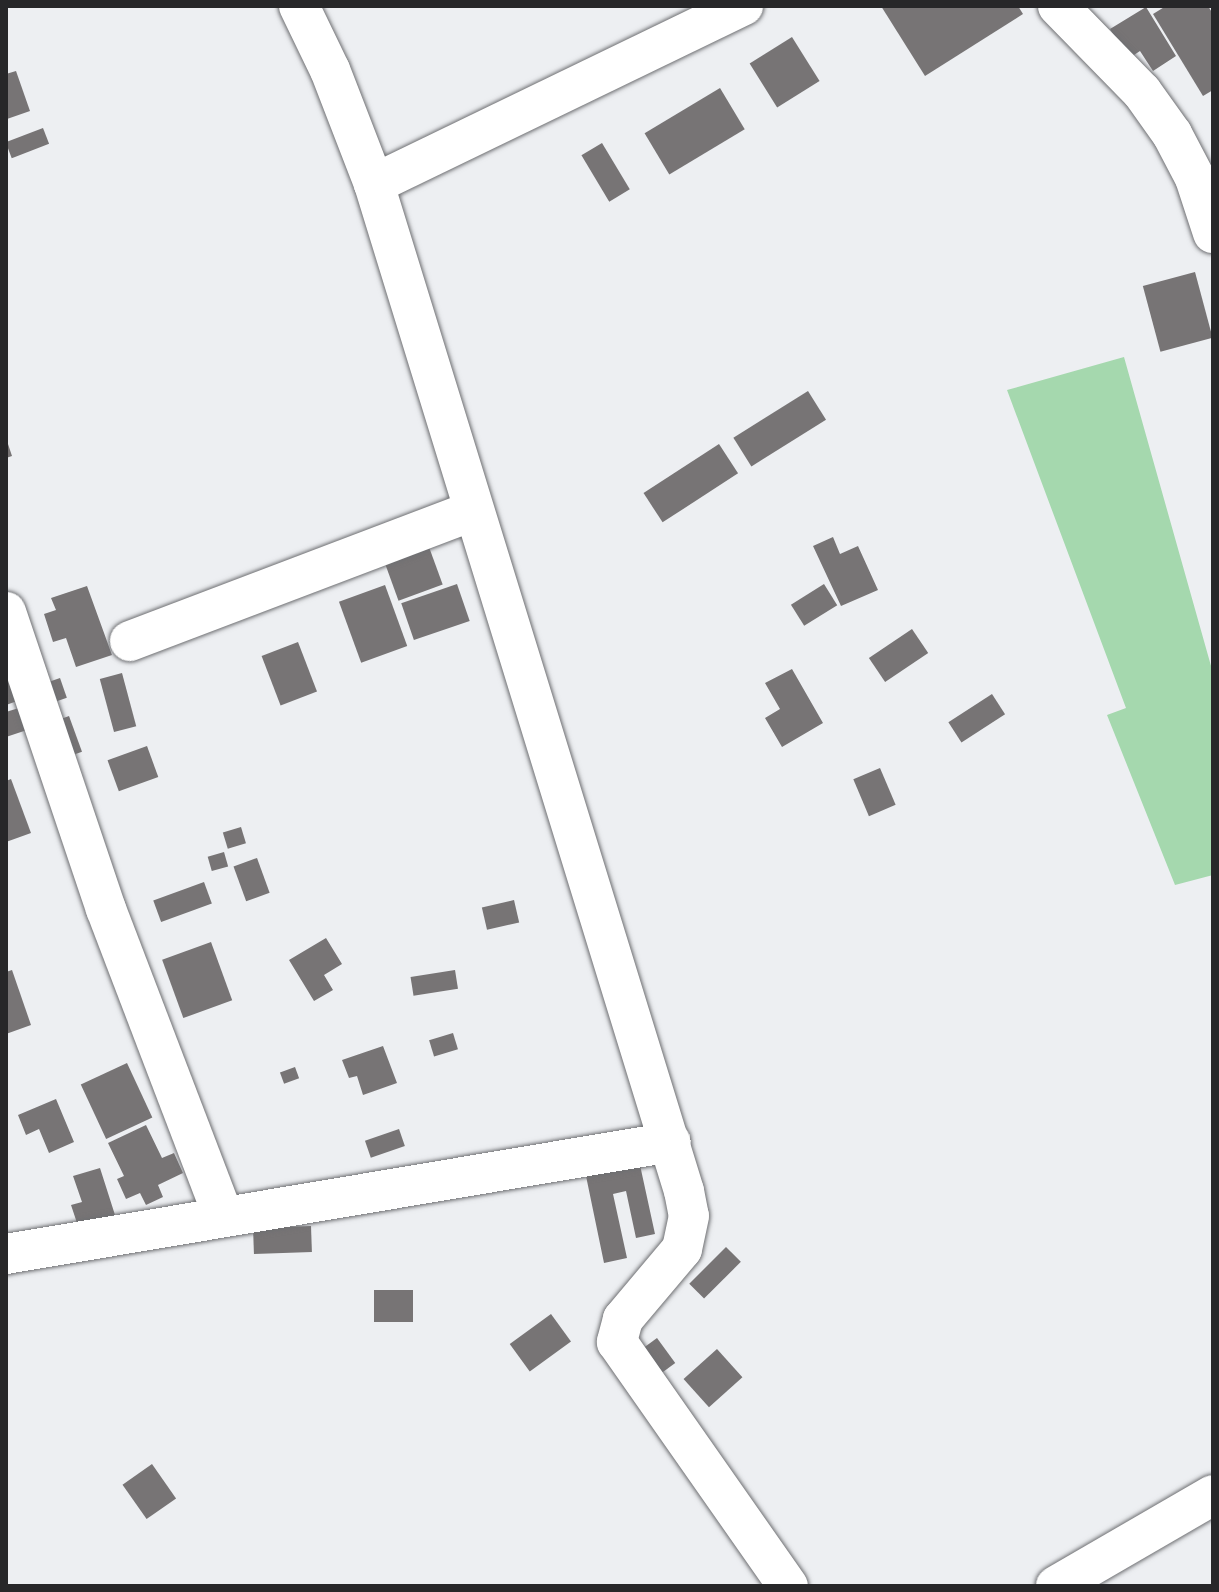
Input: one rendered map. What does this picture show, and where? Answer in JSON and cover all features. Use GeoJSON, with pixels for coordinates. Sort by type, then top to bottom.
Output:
{"type":"FeatureCollection","features":[{"type":"Feature","properties":{"kind":"street"},"geometry":{"type":"LineString","coordinates":[[299,6],[330,70],[374,184],[671,1142],[689,1216],[688,1235],[682,1249],[623,1319],[617,1342],[788,1586]]}},
{"type":"Feature","properties":{"kind":"street"},"geometry":{"type":"LineString","coordinates":[[374,184],[743,6]]}},
{"type":"Feature","properties":{"kind":"street"},"geometry":{"type":"LineString","coordinates":[[1058,6],[1142,92],[1204,175],[1213,233]]}},
{"type":"Feature","properties":{"kind":"street"},"geometry":{"type":"LineString","coordinates":[[130,641],[473,511]]}},
{"type":"Feature","properties":{"kind":"street"},"geometry":{"type":"LineString","coordinates":[[6,612],[106,909],[223,1215]]}},
{"type":"Feature","properties":{"kind":"street"},"geometry":{"type":"LineString","coordinates":[[6,1254],[223,1215],[671,1142]]}},
{"type":"Feature","properties":{"kind":"street"},"geometry":{"type":"LineString","coordinates":[[1056,1586],[1213,1495]]}},
{"type":"Feature","properties":{"kind":"green space"},"geometry":{"type":"Polygon","coordinates":[[[1124,357],[1213,673],[1213,875],[1175,885],[1107,715],[1126,708],[1007,390],[1124,357]]]}},
{"type":"Feature","properties":{"kind":"building"},"geometry":{"type":"Polygon","coordinates":[[[881,6],[1018,6],[1023,14],[925,76],[881,6]]]}},
{"type":"Feature","properties":{"kind":"building"},"geometry":{"type":"Polygon","coordinates":[[[1166,6],[1208,6],[1213,14],[1213,90],[1203,96],[1153,14],[1166,6]]]}},
{"type":"Feature","properties":{"kind":"building"},"geometry":{"type":"Polygon","coordinates":[[[1146,7],[1176,56],[1153,71],[1140,51],[1128,59],[1110,29],[1146,7]]]}},
{"type":"Feature","properties":{"kind":"building"},"geometry":{"type":"Polygon","coordinates":[[[792,37],[820,81],[777,108],[750,63],[792,37]]]}},
{"type":"Feature","properties":{"kind":"building"},"geometry":{"type":"Polygon","coordinates":[[[16,71],[30,111],[7,119],[6,74],[16,71]]]}},
{"type":"Feature","properties":{"kind":"building"},"geometry":{"type":"Polygon","coordinates":[[[720,88],[745,129],[669,174],[645,133],[720,88]]]}},
{"type":"Feature","properties":{"kind":"building"},"geometry":{"type":"Polygon","coordinates":[[[43,128],[49,144],[12,158],[6,142],[43,128]]]}},
{"type":"Feature","properties":{"kind":"building"},"geometry":{"type":"Polygon","coordinates":[[[602,143],[630,189],[609,202],[581,155],[602,143]]]}},
{"type":"Feature","properties":{"kind":"building"},"geometry":{"type":"Polygon","coordinates":[[[1195,272],[1213,338],[1160,352],[1143,286],[1195,272]]]}},
{"type":"Feature","properties":{"kind":"building"},"geometry":{"type":"Polygon","coordinates":[[[808,391],[826,420],[751,466],[733,438],[808,391]]]}},
{"type":"Feature","properties":{"kind":"building"},"geometry":{"type":"Polygon","coordinates":[[[6,438],[12,456],[6,458],[6,438]]]}},
{"type":"Feature","properties":{"kind":"building"},"geometry":{"type":"Polygon","coordinates":[[[719,444],[738,473],[663,522],[644,493],[719,444]]]}},
{"type":"Feature","properties":{"kind":"building"},"geometry":{"type":"Polygon","coordinates":[[[833,537],[840,554],[858,546],[878,590],[841,606],[813,546],[833,537]]]}},
{"type":"Feature","properties":{"kind":"building"},"geometry":{"type":"Polygon","coordinates":[[[429,547],[443,585],[399,601],[385,563],[429,547]]]}},
{"type":"Feature","properties":{"kind":"building"},"geometry":{"type":"Polygon","coordinates":[[[457,584],[470,621],[414,640],[401,603],[457,584]]]}},
{"type":"Feature","properties":{"kind":"building"},"geometry":{"type":"Polygon","coordinates":[[[824,584],[837,605],[804,626],[791,605],[824,584]]]}},
{"type":"Feature","properties":{"kind":"building"},"geometry":{"type":"Polygon","coordinates":[[[385,585],[407,646],[361,663],[339,602],[385,585]]]}},
{"type":"Feature","properties":{"kind":"building"},"geometry":{"type":"Polygon","coordinates":[[[87,586],[112,655],[76,667],[66,638],[53,642],[44,614],[56,610],[51,598],[87,586]]]}},
{"type":"Feature","properties":{"kind":"building"},"geometry":{"type":"Polygon","coordinates":[[[912,629],[928,653],[885,682],[869,658],[912,629]]]}},
{"type":"Feature","properties":{"kind":"building"},"geometry":{"type":"Polygon","coordinates":[[[298,642],[317,691],[281,705],[262,656],[298,642]]]}},
{"type":"Feature","properties":{"kind":"building"},"geometry":{"type":"Polygon","coordinates":[[[6,668],[20,700],[6,705],[6,668]]]}},
{"type":"Feature","properties":{"kind":"building"},"geometry":{"type":"Polygon","coordinates":[[[792,669],[823,723],[782,747],[765,718],[780,709],[765,683],[792,669]]]}},
{"type":"Feature","properties":{"kind":"building"},"geometry":{"type":"Polygon","coordinates":[[[122,673],[136,726],[114,732],[100,679],[122,673]]]}},
{"type":"Feature","properties":{"kind":"building"},"geometry":{"type":"Polygon","coordinates":[[[60,678],[67,698],[52,703],[45,683],[60,678]]]}},
{"type":"Feature","properties":{"kind":"building"},"geometry":{"type":"Polygon","coordinates":[[[992,694],[1005,714],[961,742],[948,722],[992,694]]]}},
{"type":"Feature","properties":{"kind":"building"},"geometry":{"type":"Polygon","coordinates":[[[22,707],[30,729],[6,737],[6,712],[22,707]]]}},
{"type":"Feature","properties":{"kind":"building"},"geometry":{"type":"Polygon","coordinates":[[[69,716],[82,752],[65,758],[52,722],[69,716]]]}},
{"type":"Feature","properties":{"kind":"building"},"geometry":{"type":"Polygon","coordinates":[[[147,746],[158,777],[119,791],[108,760],[147,746]]]}},
{"type":"Feature","properties":{"kind":"building"},"geometry":{"type":"Polygon","coordinates":[[[880,768],[896,805],[869,816],[853,779],[880,768]]]}},
{"type":"Feature","properties":{"kind":"building"},"geometry":{"type":"Polygon","coordinates":[[[11,779],[31,833],[6,842],[6,781],[11,779]]]}},
{"type":"Feature","properties":{"kind":"building"},"geometry":{"type":"Polygon","coordinates":[[[241,827],[246,843],[228,849],[223,833],[241,827]]]}},
{"type":"Feature","properties":{"kind":"building"},"geometry":{"type":"Polygon","coordinates":[[[224,852],[228,866],[212,871],[208,857],[224,852]]]}},
{"type":"Feature","properties":{"kind":"building"},"geometry":{"type":"Polygon","coordinates":[[[257,858],[270,893],[246,901],[234,867],[257,858]]]}},
{"type":"Feature","properties":{"kind":"building"},"geometry":{"type":"Polygon","coordinates":[[[204,882],[212,904],[161,922],[153,900],[204,882]]]}},
{"type":"Feature","properties":{"kind":"building"},"geometry":{"type":"Polygon","coordinates":[[[514,900],[519,922],[487,930],[482,907],[514,900]]]}},
{"type":"Feature","properties":{"kind":"building"},"geometry":{"type":"Polygon","coordinates":[[[326,938],[342,964],[324,975],[333,990],[314,1001],[289,960],[326,938]]]}},
{"type":"Feature","properties":{"kind":"building"},"geometry":{"type":"Polygon","coordinates":[[[211,942],[232,1000],[183,1018],[162,960],[211,942]]]}},
{"type":"Feature","properties":{"kind":"building"},"geometry":{"type":"Polygon","coordinates":[[[12,970],[31,1025],[6,1034],[6,972],[12,970]]]}},
{"type":"Feature","properties":{"kind":"building"},"geometry":{"type":"Polygon","coordinates":[[[455,970],[458,989],[414,996],[411,977],[455,970]]]}},
{"type":"Feature","properties":{"kind":"building"},"geometry":{"type":"Polygon","coordinates":[[[453,1033],[458,1049],[434,1057],[429,1040],[453,1033]]]}},
{"type":"Feature","properties":{"kind":"building"},"geometry":{"type":"Polygon","coordinates":[[[383,1046],[397,1083],[363,1095],[357,1076],[349,1078],[342,1060],[383,1046]]]}},
{"type":"Feature","properties":{"kind":"building"},"geometry":{"type":"Polygon","coordinates":[[[127,1063],[152,1117],[106,1139],[81,1085],[127,1063]]]}},
{"type":"Feature","properties":{"kind":"building"},"geometry":{"type":"Polygon","coordinates":[[[295,1067],[299,1078],[284,1084],[280,1072],[295,1067]]]}},
{"type":"Feature","properties":{"kind":"building"},"geometry":{"type":"Polygon","coordinates":[[[56,1099],[74,1142],[49,1153],[39,1129],[26,1135],[18,1115],[56,1099]]]}},
{"type":"Feature","properties":{"kind":"building"},"geometry":{"type":"Polygon","coordinates":[[[146,1125],[162,1158],[174,1153],[183,1173],[158,1185],[163,1197],[146,1205],[140,1193],[126,1199],[117,1179],[124,1176],[108,1143],[146,1125]]]}},
{"type":"Feature","properties":{"kind":"building"},"geometry":{"type":"Polygon","coordinates":[[[399,1129],[405,1146],[371,1158],[365,1141],[399,1129]]]}},
{"type":"Feature","properties":{"kind":"building"},"geometry":{"type":"Polygon","coordinates":[[[640,1165],[655,1234],[636,1238],[626,1191],[613,1194],[627,1258],[604,1263],[586,1176],[640,1165]]]}},
{"type":"Feature","properties":{"kind":"building"},"geometry":{"type":"Polygon","coordinates":[[[100,1168],[115,1215],[78,1226],[71,1205],[82,1202],[73,1176],[100,1168]]]}},
{"type":"Feature","properties":{"kind":"building"},"geometry":{"type":"Polygon","coordinates":[[[311,1226],[312,1252],[254,1254],[253,1228],[311,1226]]]}},
{"type":"Feature","properties":{"kind":"building"},"geometry":{"type":"Polygon","coordinates":[[[726,1247],[741,1262],[704,1299],[689,1284],[726,1247]]]}},
{"type":"Feature","properties":{"kind":"building"},"geometry":{"type":"Polygon","coordinates":[[[374,1290],[413,1290],[413,1322],[374,1322],[374,1290]]]}},
{"type":"Feature","properties":{"kind":"building"},"geometry":{"type":"Polygon","coordinates":[[[551,1314],[571,1342],[530,1371],[510,1344],[551,1314]]]}},
{"type":"Feature","properties":{"kind":"building"},"geometry":{"type":"Polygon","coordinates":[[[657,1338],[675,1363],[662,1372],[644,1347],[657,1338]]]}},
{"type":"Feature","properties":{"kind":"building"},"geometry":{"type":"Polygon","coordinates":[[[717,1349],[742,1377],[709,1407],[684,1379],[717,1349]]]}},
{"type":"Feature","properties":{"kind":"building"},"geometry":{"type":"Polygon","coordinates":[[[152,1464],[176,1498],[147,1519],[123,1485],[152,1464]]]}}]}
